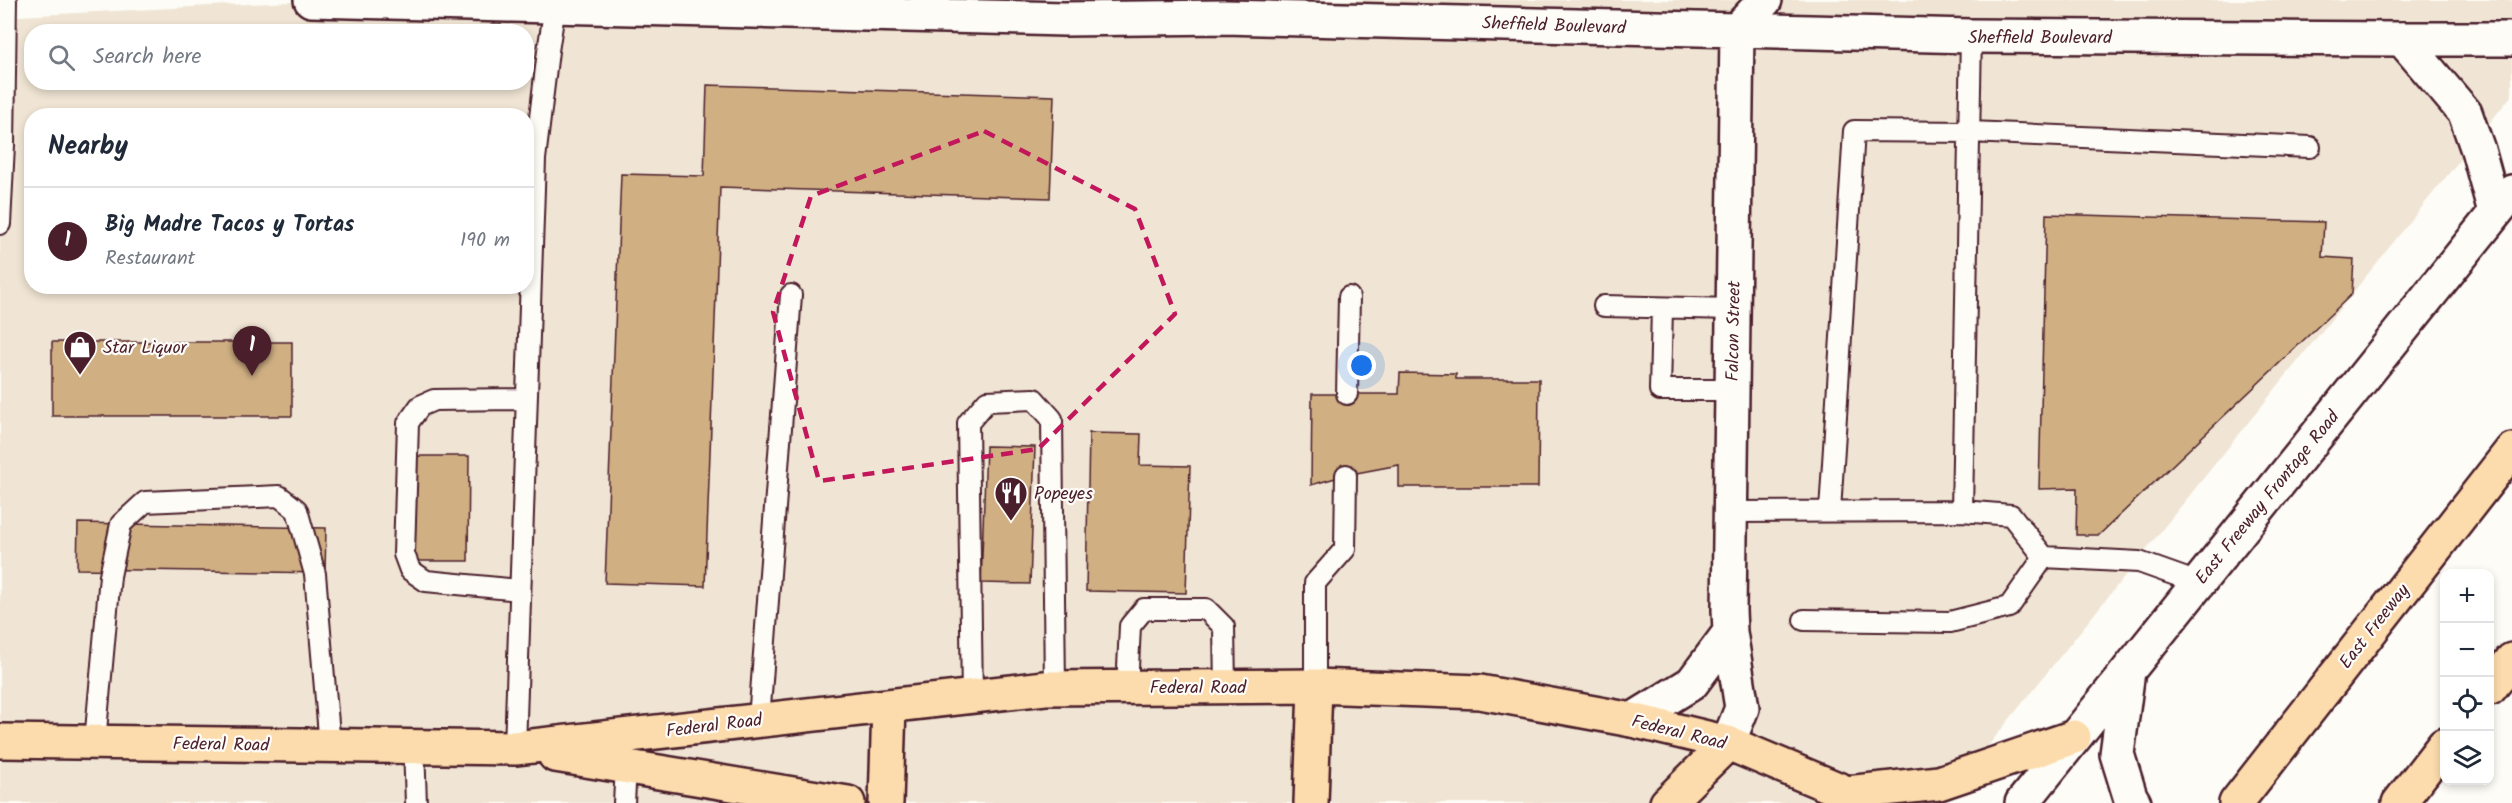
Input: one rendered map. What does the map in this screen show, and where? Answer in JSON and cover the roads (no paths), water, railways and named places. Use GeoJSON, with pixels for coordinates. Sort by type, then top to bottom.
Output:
{"type":"FeatureCollection","features":[{"type":"Feature","properties":{"kind":"main road","name":"East Freeway"},"geometry":{"type":"LineString","coordinates":[[2239,799],[2512,450]]}},
{"type":"Feature","properties":{"kind":"main road"},"geometry":{"type":"LineString","coordinates":[[2494,683],[2512,660]]}},
{"type":"Feature","properties":{"kind":"main road","name":"Federal Road"},"geometry":{"type":"LineString","coordinates":[[0,741],[515,748],[1055,688],[1315,686],[1480,693],[1632,720],[1728,743],[1856,798]]}},
{"type":"Feature","properties":{"kind":"main road"},"geometry":{"type":"LineString","coordinates":[[1311,803],[1315,686]]}},
{"type":"Feature","properties":{"kind":"main road"},"geometry":{"type":"LineString","coordinates":[[885,803],[890,706]]}},
{"type":"Feature","properties":{"kind":"main road"},"geometry":{"type":"LineString","coordinates":[[1856,798],[1939,783],[2074,737]]}},
{"type":"Feature","properties":{"kind":"main road"},"geometry":{"type":"LineString","coordinates":[[1667,803],[1728,743]]}},
{"type":"Feature","properties":{"kind":"main road","name":"Federal Road"},"geometry":{"type":"LineString","coordinates":[[515,748],[848,803]]}},
{"type":"Feature","properties":{"kind":"main road"},"geometry":{"type":"LineString","coordinates":[[2399,803],[2440,751]]}},
{"type":"Feature","properties":{"kind":"street","name":"Sheffield Boulevard"},"geometry":{"type":"LineString","coordinates":[[311,0],[555,6],[1061,10],[1225,8],[1737,30],[1971,36],[2512,39]]}},
{"type":"Feature","properties":{"kind":"street"},"geometry":{"type":"LineString","coordinates":[[1737,30],[1765,0]]}},
{"type":"Feature","properties":{"kind":"street","name":"Falcon Street"},"geometry":{"type":"LineString","coordinates":[[1728,743],[1742,708],[1730,632],[1737,30]]}},
{"type":"Feature","properties":{"kind":"street"},"geometry":{"type":"LineString","coordinates":[[2402,39],[2465,113],[2478,150],[2504,202]]}},
{"type":"Feature","properties":{"kind":"street","name":"East Freeway Frontage Road"},"geometry":{"type":"LineString","coordinates":[[2022,803],[2504,202]]}},
{"type":"Feature","properties":{"kind":"street"},"geometry":{"type":"LineString","coordinates":[[1632,720],[1692,683],[1730,632]]}},
{"type":"Feature","properties":{"kind":"street"},"geometry":{"type":"LineString","coordinates":[[2128,670],[2117,754],[2134,803]]}},
{"type":"Feature","properties":{"kind":"lane"},"geometry":{"type":"LineString","coordinates":[[0,224],[4,145],[6,0]]}},
{"type":"Feature","properties":{"kind":"lane"},"geometry":{"type":"LineString","coordinates":[[534,186],[535,159],[555,6]]}},
{"type":"Feature","properties":{"kind":"lane"},"geometry":{"type":"LineString","coordinates":[[1962,512],[1971,36]]}},
{"type":"Feature","properties":{"kind":"lane"},"geometry":{"type":"LineString","coordinates":[[1830,511],[1854,131],[1970,132],[2310,147]]}},
{"type":"Feature","properties":{"kind":"lane"},"geometry":{"type":"LineString","coordinates":[[515,748],[530,294]]}},
{"type":"Feature","properties":{"kind":"lane"},"geometry":{"type":"LineString","coordinates":[[759,720],[791,295]]}},
{"type":"Feature","properties":{"kind":"lane"},"geometry":{"type":"LineString","coordinates":[[1347,394],[1349,297]]}},
{"type":"Feature","properties":{"kind":"lane"},"geometry":{"type":"LineString","coordinates":[[1604,306],[1733,309]]}},
{"type":"Feature","properties":{"kind":"lane"},"geometry":{"type":"LineString","coordinates":[[1662,308],[1660,390],[1732,390]]}},
{"type":"Feature","properties":{"kind":"lane"},"geometry":{"type":"LineString","coordinates":[[520,590],[426,581],[410,570],[404,554],[408,423],[420,406],[434,400],[526,399]]}},
{"type":"Feature","properties":{"kind":"lane"},"geometry":{"type":"LineString","coordinates":[[972,697],[968,423],[987,401],[1034,399],[1052,419],[1055,688]]}},
{"type":"Feature","properties":{"kind":"lane"},"geometry":{"type":"LineString","coordinates":[[1315,686],[1315,583],[1345,549],[1346,475]]}},
{"type":"Feature","properties":{"kind":"lane"},"geometry":{"type":"LineString","coordinates":[[95,742],[110,576],[121,524],[145,502],[279,496],[297,510],[315,574],[330,746]]}},
{"type":"Feature","properties":{"kind":"lane"},"geometry":{"type":"LineString","coordinates":[[1731,512],[1962,512],[2011,515],[2044,557],[2139,562],[2198,583]]}},
{"type":"Feature","properties":{"kind":"lane"},"geometry":{"type":"LineString","coordinates":[[1804,620],[1950,621],[2009,607],[2044,557]]}},
{"type":"Feature","properties":{"kind":"lane"},"geometry":{"type":"LineString","coordinates":[[1127,688],[1130,626],[1144,609],[1206,609],[1224,627],[1225,687]]}},
{"type":"Feature","properties":{"kind":"lane"},"geometry":{"type":"LineString","coordinates":[[414,747],[416,803]]}},
{"type":"Feature","properties":{"kind":"lane"},"geometry":{"type":"LineString","coordinates":[[624,803],[626,766]]}},
{"type":"Feature","properties":{"kind":"place","name":"Star Liquor"},"geometry":{"type":"Point","coordinates":[80,376]}},
{"type":"Feature","properties":{"kind":"place","name":"Big Madre Tacos y Tortas"},"geometry":{"type":"Point","coordinates":[252,376]}},
{"type":"Feature","properties":{"kind":"place","name":"Popeyes"},"geometry":{"type":"Point","coordinates":[1011,522]}}]}
